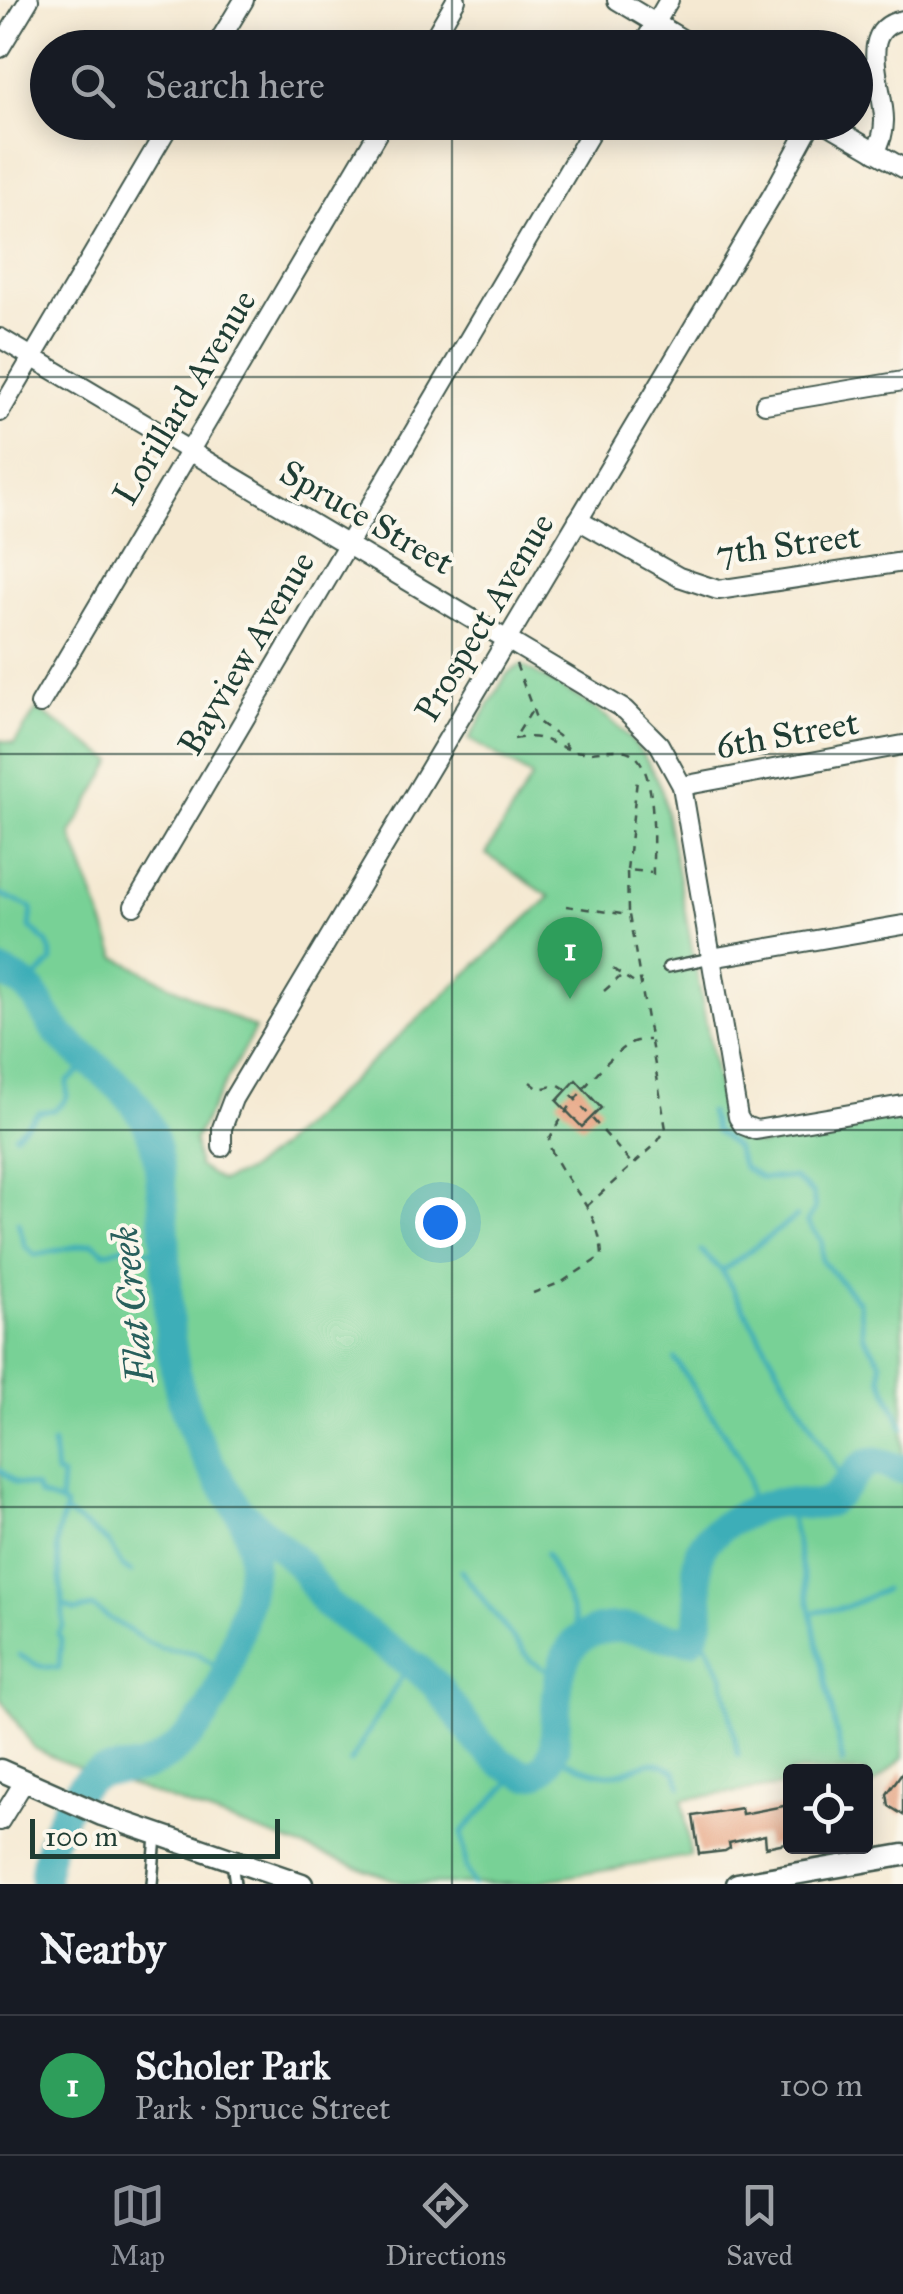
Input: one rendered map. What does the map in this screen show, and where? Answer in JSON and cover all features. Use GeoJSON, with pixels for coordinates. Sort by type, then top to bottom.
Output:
{"type":"FeatureCollection","features":[{"type":"Feature","properties":{"kind":"street"},"geometry":{"type":"LineString","coordinates":[[0,48],[29,0]]}},
{"type":"Feature","properties":{"kind":"street"},"geometry":{"type":"LineString","coordinates":[[226,30],[244,0]]}},
{"type":"Feature","properties":{"kind":"street"},"geometry":{"type":"LineString","coordinates":[[438,30],[456,0]]}},
{"type":"Feature","properties":{"kind":"street"},"geometry":{"type":"LineString","coordinates":[[617,0],[668,30]]}},
{"type":"Feature","properties":{"kind":"street"},"geometry":{"type":"LineString","coordinates":[[651,30],[669,0]]}},
{"type":"Feature","properties":{"kind":"street"},"geometry":{"type":"LineString","coordinates":[[875,152],[884,118],[874,50],[886,27],[903,20]]}},
{"type":"Feature","properties":{"kind":"street"},"geometry":{"type":"LineString","coordinates":[[0,412],[160,140]]}},
{"type":"Feature","properties":{"kind":"street","name":"Lorillard Avenue"},"geometry":{"type":"LineString","coordinates":[[40,704],[373,140]]}},
{"type":"Feature","properties":{"kind":"street","name":"Bayview Avenue"},"geometry":{"type":"LineString","coordinates":[[134,906],[586,140]]}},
{"type":"Feature","properties":{"kind":"street","name":"Prospect Avenue"},"geometry":{"type":"LineString","coordinates":[[222,1147],[222,1128],[233,1099],[802,140]]}},
{"type":"Feature","properties":{"kind":"street"},"geometry":{"type":"LineString","coordinates":[[855,140],[903,168]]}},
{"type":"Feature","properties":{"kind":"street","name":"Spruce Street"},"geometry":{"type":"LineString","coordinates":[[0,338],[510,638],[625,710],[659,744],[682,786],[738,1117],[747,1128],[756,1130],[903,1105]]}},
{"type":"Feature","properties":{"kind":"street"},"geometry":{"type":"LineString","coordinates":[[765,404],[903,381]]}},
{"type":"Feature","properties":{"kind":"street","name":"7th Street"},"geometry":{"type":"LineString","coordinates":[[578,520],[679,577],[718,590],[903,562]]}},
{"type":"Feature","properties":{"kind":"street","name":"6th Street"},"geometry":{"type":"LineString","coordinates":[[682,786],[903,746]]}},
{"type":"Feature","properties":{"kind":"street"},"geometry":{"type":"LineString","coordinates":[[711,958],[903,924]]}},
{"type":"Feature","properties":{"kind":"street"},"geometry":{"type":"LineString","coordinates":[[0,1770],[102,1815],[276,1880],[302,1884]]}},
{"type":"Feature","properties":{"kind":"street"},"geometry":{"type":"LineString","coordinates":[[0,1820],[31,1785]]}},
{"type":"Feature","properties":{"kind":"street"},"geometry":{"type":"LineString","coordinates":[[737,1884],[903,1855]]}},
{"type":"Feature","properties":{"kind":"lane"},"geometry":{"type":"LineString","coordinates":[[668,967],[711,958]]}},
{"type":"Feature","properties":{"kind":"lane"},"geometry":{"type":"LineString","coordinates":[[152,1884],[156,1833]]}},
{"type":"Feature","properties":{"kind":"lane"},"geometry":{"type":"LineString","coordinates":[[231,1860],[235,1884]]}},
{"type":"Feature","properties":{"kind":"path"},"geometry":{"type":"LineString","coordinates":[[510,638],[532,712],[568,748]]}},
{"type":"Feature","properties":{"kind":"path"},"geometry":{"type":"LineString","coordinates":[[532,712],[514,739],[537,737],[554,746],[582,752],[624,751],[645,767],[649,779],[653,875],[627,870]]}},
{"type":"Feature","properties":{"kind":"path"},"geometry":{"type":"LineString","coordinates":[[537,737],[544,726]]}},
{"type":"Feature","properties":{"kind":"path"},"geometry":{"type":"LineString","coordinates":[[587,1206],[656,1144],[666,1129],[629,915],[627,870],[636,780]]}},
{"type":"Feature","properties":{"kind":"path"},"geometry":{"type":"LineString","coordinates":[[566,906],[629,915]]}},
{"type":"Feature","properties":{"kind":"path"},"geometry":{"type":"LineString","coordinates":[[614,970],[642,987]]}},
{"type":"Feature","properties":{"kind":"path"},"geometry":{"type":"LineString","coordinates":[[604,991],[621,976]]}},
{"type":"Feature","properties":{"kind":"path"},"geometry":{"type":"LineString","coordinates":[[533,1294],[562,1282],[602,1256],[600,1236],[587,1206],[556,1163],[548,1142],[555,1125],[582,1088],[631,1042],[651,1040]]}},
{"type":"Feature","properties":{"kind":"path"},"geometry":{"type":"LineString","coordinates":[[530,1082],[539,1090],[559,1085],[634,1165]]}},
{"type":"Feature","properties":{"kind":"green space"},"geometry":{"type":"Polygon","coordinates":[[[521,665],[606,716],[624,732],[653,770],[663,795],[721,1102],[734,1138],[760,1145],[903,1111],[903,1618],[899,1620],[903,1653],[903,1758],[873,1785],[873,1764],[783,1764],[783,1786],[683,1799],[690,1856],[524,1884],[406,1884],[61,1761],[34,1748],[0,1698],[0,740],[14,744],[37,709],[113,761],[71,834],[116,957],[255,1029],[194,1140],[198,1166],[221,1181],[246,1172],[276,1150],[550,897],[486,854],[532,777],[469,739],[507,674],[521,665]]]}},
{"type":"Feature","properties":{"kind":"building"},"geometry":{"type":"Polygon","coordinates":[[[576,1080],[601,1108],[582,1127],[557,1101],[576,1080]]]}},
{"type":"Feature","properties":{"kind":"building"},"geometry":{"type":"Polygon","coordinates":[[[903,1771],[903,1815],[889,1806],[887,1794],[903,1771]]]}},
{"type":"Feature","properties":{"kind":"building"},"geometry":{"type":"Polygon","coordinates":[[[783,1806],[783,1843],[766,1847],[765,1835],[729,1843],[730,1848],[725,1851],[699,1854],[693,1816],[741,1808],[742,1814],[783,1806]]]}},
{"type":"Feature","properties":{"kind":"waterway"},"geometry":{"type":"LineString","coordinates":[[0,894],[32,908],[30,928],[50,949],[52,961],[27,988]]}},
{"type":"Feature","properties":{"kind":"waterway","name":"Flat Creek"},"geometry":{"type":"LineString","coordinates":[[0,972],[32,992],[56,1031],[129,1096],[150,1130],[162,1195],[169,1328],[177,1380],[198,1441],[244,1522],[252,1555],[240,1625],[223,1682],[207,1712],[186,1740],[159,1760],[137,1769],[98,1774],[83,1785],[52,1841],[45,1884]]}},
{"type":"Feature","properties":{"kind":"waterway"},"geometry":{"type":"LineString","coordinates":[[15,1135],[39,1112],[54,1110],[62,1104],[67,1097],[67,1082],[91,1062]]}},
{"type":"Feature","properties":{"kind":"waterway"},"geometry":{"type":"LineString","coordinates":[[709,1112],[715,1130],[735,1147],[743,1167],[761,1178],[794,1178],[813,1194],[815,1209],[807,1222],[822,1241],[822,1261],[859,1302],[863,1335],[881,1362],[881,1377],[903,1428]]}},
{"type":"Feature","properties":{"kind":"waterway"},"geometry":{"type":"LineString","coordinates":[[722,1271],[796,1217]]}},
{"type":"Feature","properties":{"kind":"waterway"},"geometry":{"type":"LineString","coordinates":[[18,1222],[25,1246],[35,1255],[93,1243],[105,1253],[123,1247],[167,1253]]}},
{"type":"Feature","properties":{"kind":"waterway"},"geometry":{"type":"LineString","coordinates":[[701,1251],[722,1271],[846,1485]]}},
{"type":"Feature","properties":{"kind":"waterway"},"geometry":{"type":"LineString","coordinates":[[675,1359],[739,1456],[748,1478],[752,1512]]}},
{"type":"Feature","properties":{"kind":"waterway"},"geometry":{"type":"LineString","coordinates":[[53,1444],[56,1474],[62,1476],[60,1503]]}},
{"type":"Feature","properties":{"kind":"waterway"},"geometry":{"type":"LineString","coordinates":[[243,1514],[300,1565],[327,1605],[418,1669],[435,1684],[480,1744],[503,1764],[526,1775],[541,1770],[554,1749],[562,1669],[568,1652],[580,1639],[596,1631],[620,1628],[690,1639],[699,1621],[700,1551],[712,1535],[766,1505],[816,1505],[829,1501],[867,1464],[878,1462],[903,1469]]}},
{"type":"Feature","properties":{"kind":"waterway"},"geometry":{"type":"LineString","coordinates":[[0,1470],[16,1483],[35,1487],[40,1496],[66,1508],[57,1549],[63,1605],[75,1611],[92,1607],[149,1643],[197,1653],[226,1674]]}},
{"type":"Feature","properties":{"kind":"waterway"},"geometry":{"type":"LineString","coordinates":[[788,1503],[843,1763]]}},
{"type":"Feature","properties":{"kind":"waterway"},"geometry":{"type":"LineString","coordinates":[[66,1513],[108,1542],[122,1566],[131,1572]]}},
{"type":"Feature","properties":{"kind":"waterway"},"geometry":{"type":"LineString","coordinates":[[546,1554],[581,1638]]}},
{"type":"Feature","properties":{"kind":"waterway"},"geometry":{"type":"LineString","coordinates":[[461,1571],[530,1660],[546,1670],[560,1672]]}},
{"type":"Feature","properties":{"kind":"waterway"},"geometry":{"type":"LineString","coordinates":[[811,1613],[846,1607],[884,1590]]}},
{"type":"Feature","properties":{"kind":"waterway"},"geometry":{"type":"LineString","coordinates":[[19,1655],[39,1666],[59,1668],[58,1633],[63,1626],[63,1605]]}},
{"type":"Feature","properties":{"kind":"waterway"},"geometry":{"type":"LineString","coordinates":[[698,1628],[723,1676],[738,1755]]}},
{"type":"Feature","properties":{"kind":"waterway"},"geometry":{"type":"LineString","coordinates":[[350,1762],[410,1663]]}},
{"type":"Feature","properties":{"kind":"waterway"},"geometry":{"type":"LineString","coordinates":[[552,1755],[607,1774],[656,1763],[676,1772],[681,1786]]}},
{"type":"Feature","properties":{"kind":"waterway"},"geometry":{"type":"LineString","coordinates":[[473,1884],[466,1868],[462,1832],[518,1774]]}},
{"type":"Feature","properties":{"kind":"place","name":"Scholer Park"},"geometry":{"type":"Point","coordinates":[570,999]}}]}
